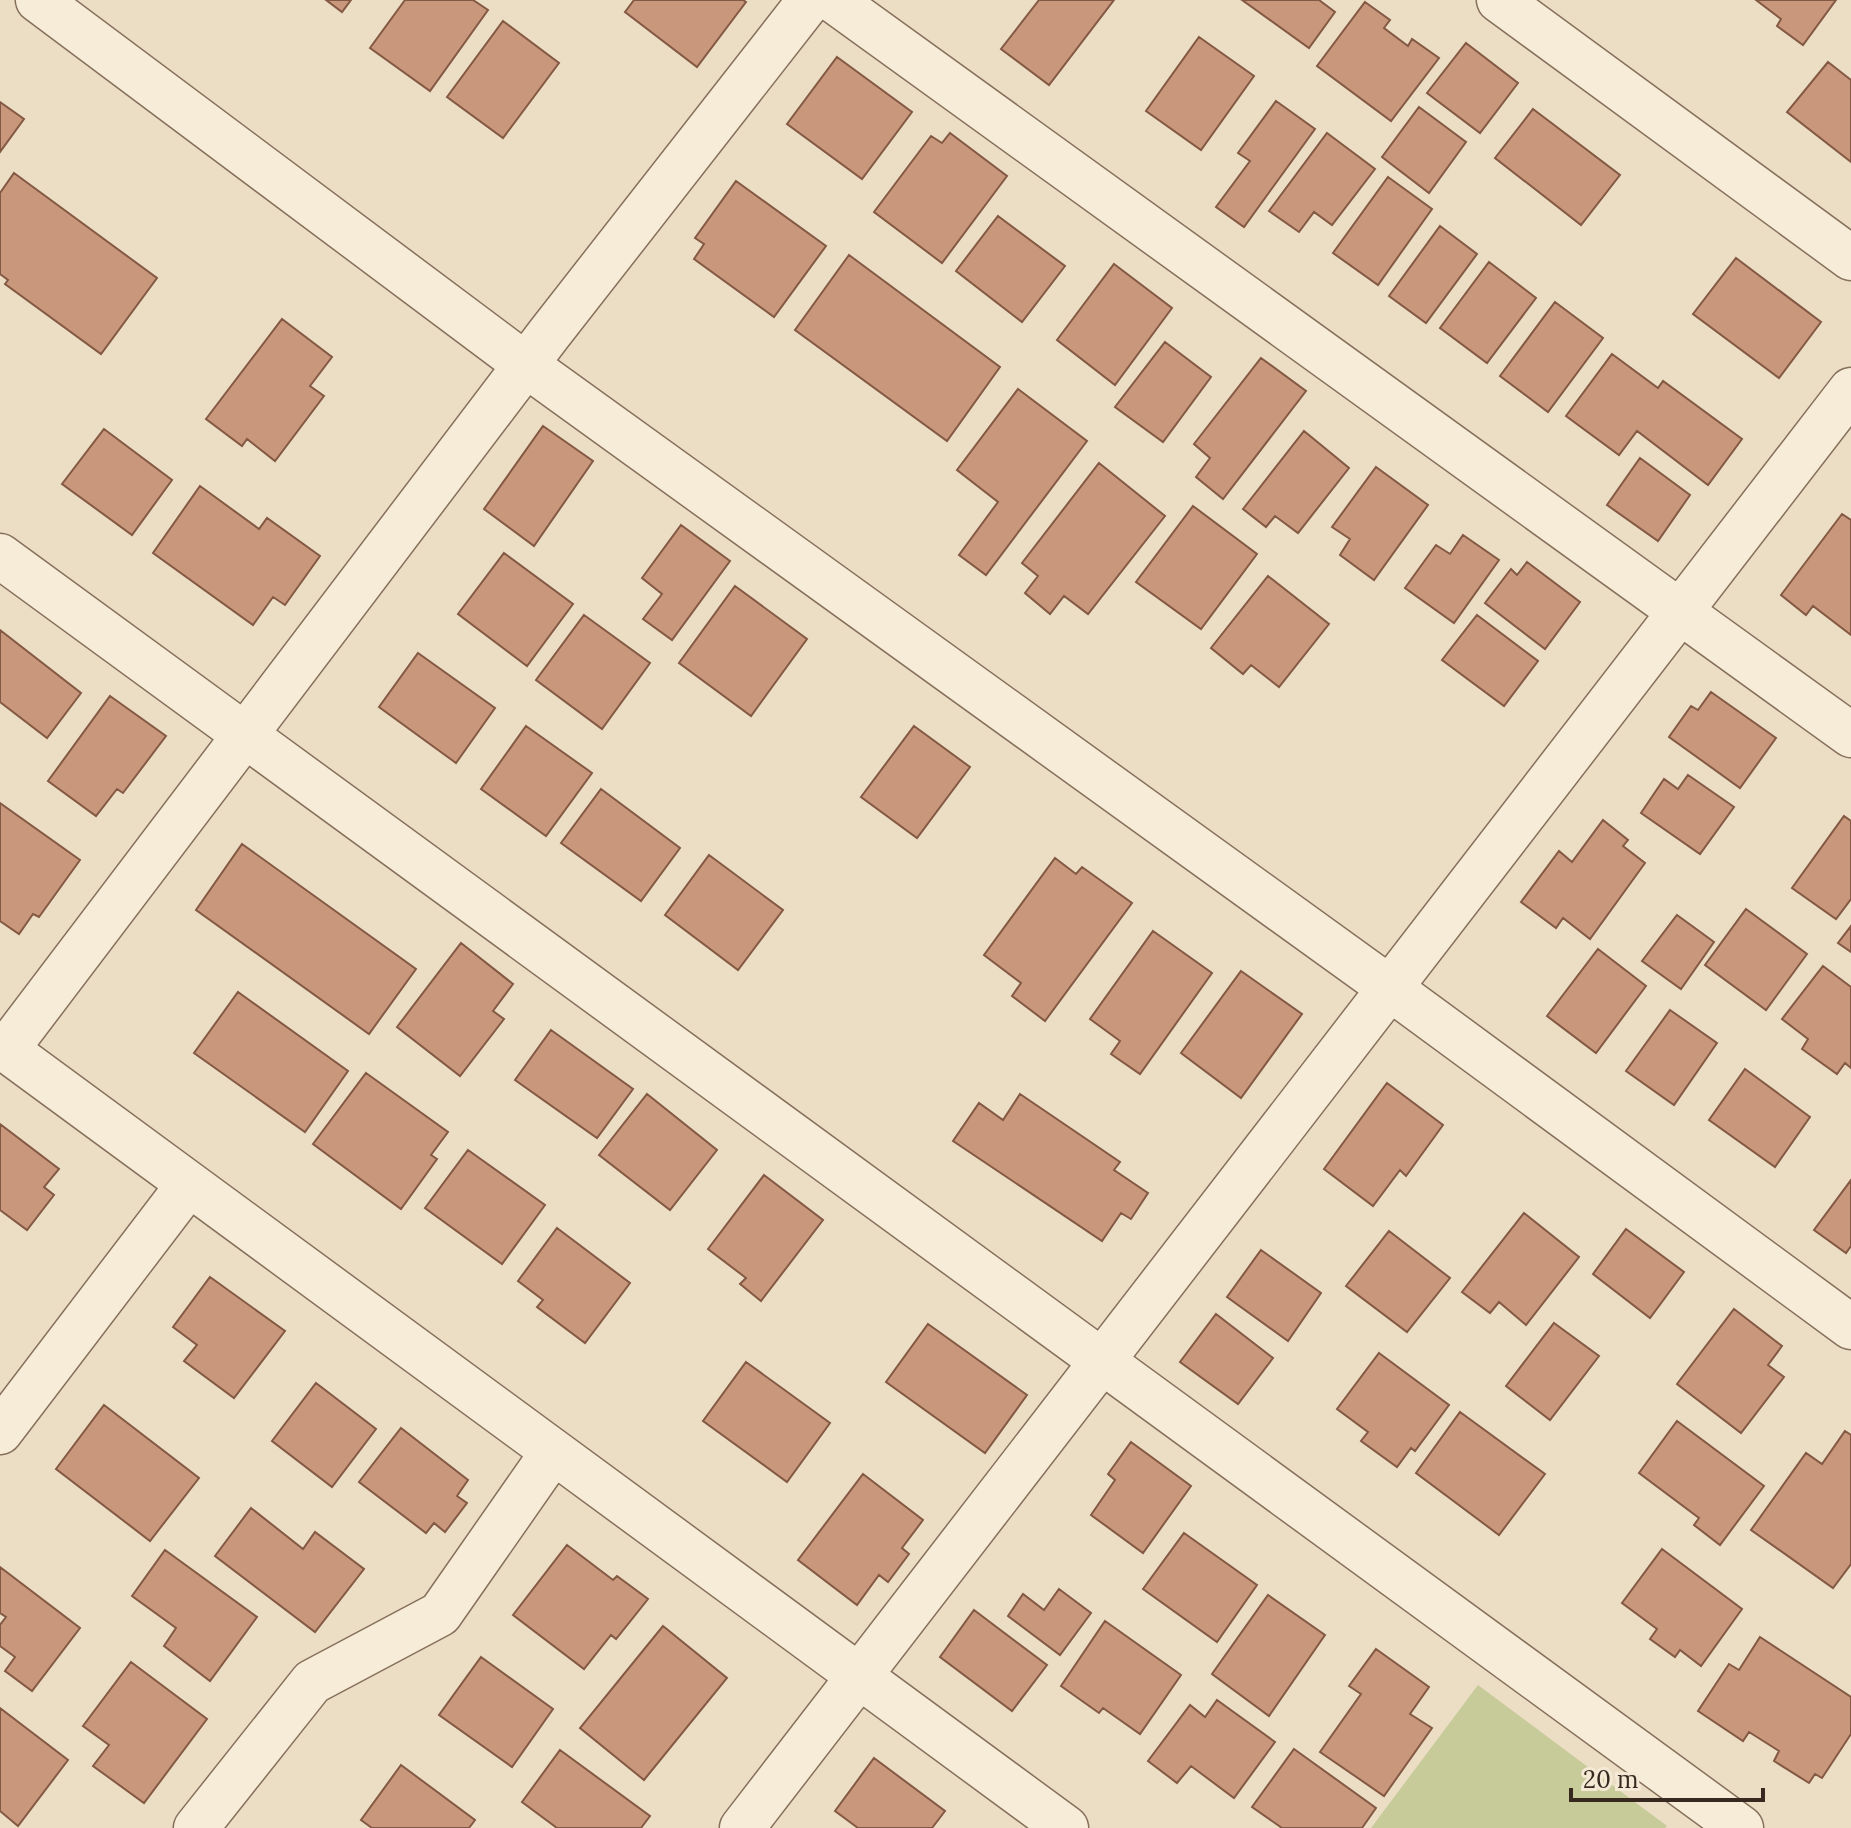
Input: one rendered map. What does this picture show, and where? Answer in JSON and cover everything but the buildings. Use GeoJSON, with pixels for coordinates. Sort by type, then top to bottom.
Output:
{"type":"FeatureCollection","features":[{"type":"Feature","properties":{"kind":"street"},"geometry":{"type":"LineString","coordinates":[[38,0],[526,365],[1391,989],[1851,1327]]}},
{"type":"Feature","properties":{"kind":"street"},"geometry":{"type":"LineString","coordinates":[[810,0],[3,1048],[1066,1828]]}},
{"type":"Feature","properties":{"kind":"street"},"geometry":{"type":"LineString","coordinates":[[833,0],[1851,735]]}},
{"type":"Feature","properties":{"kind":"street"},"geometry":{"type":"LineString","coordinates":[[1499,0],[1851,258]]}},
{"type":"Feature","properties":{"kind":"street"},"geometry":{"type":"LineString","coordinates":[[742,1828],[1851,390]]}},
{"type":"Feature","properties":{"kind":"street"},"geometry":{"type":"LineString","coordinates":[[0,556],[1741,1828]]}},
{"type":"Feature","properties":{"kind":"street"},"geometry":{"type":"LineString","coordinates":[[0,1432],[189,1184]]}},
{"type":"Feature","properties":{"kind":"street"},"geometry":{"type":"LineString","coordinates":[[196,1828],[312,1682],[440,1614],[553,1452]]}},
{"type":"Feature","properties":{"kind":"green space"},"geometry":{"type":"Polygon","coordinates":[[[1478,1685],[1667,1826],[1371,1828],[1478,1685]]]}}]}
